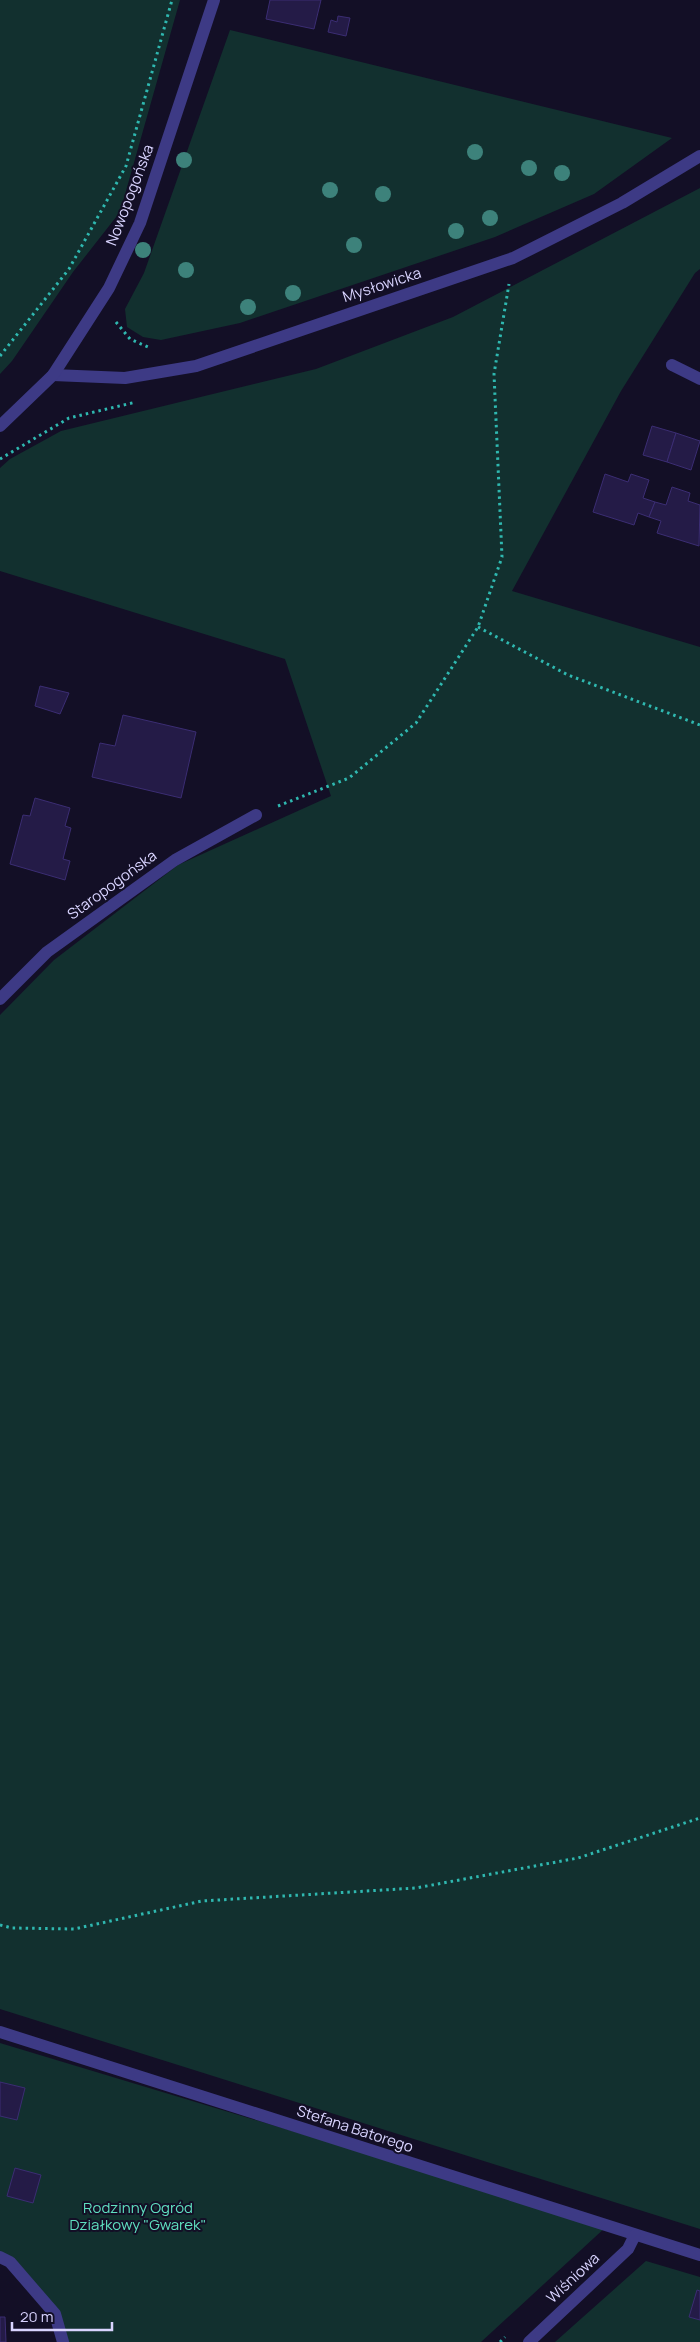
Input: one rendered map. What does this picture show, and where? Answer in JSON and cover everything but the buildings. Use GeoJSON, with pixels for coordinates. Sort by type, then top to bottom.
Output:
{"type":"FeatureCollection","features":[{"type":"Feature","properties":{"kind":"street","name":"Nowopogońska"},"geometry":{"type":"LineString","coordinates":[[0,426],[53,376],[109,288],[140,223],[214,0]]}},
{"type":"Feature","properties":{"kind":"street","name":"Mysłowicka"},"geometry":{"type":"LineString","coordinates":[[53,376],[125,378],[196,366],[513,258],[622,203],[700,156]]}},
{"type":"Feature","properties":{"kind":"street"},"geometry":{"type":"LineString","coordinates":[[672,365],[700,380]]}},
{"type":"Feature","properties":{"kind":"street","name":"Staropogońska"},"geometry":{"type":"LineString","coordinates":[[0,999],[47,952],[175,860],[256,815]]}},
{"type":"Feature","properties":{"kind":"street","name":"Stefana Batorego"},"geometry":{"type":"LineString","coordinates":[[0,2032],[700,2255]]}},
{"type":"Feature","properties":{"kind":"street","name":"Wiśniowa"},"geometry":{"type":"LineString","coordinates":[[529,2342],[628,2249],[635,2235]]}},
{"type":"Feature","properties":{"kind":"street"},"geometry":{"type":"LineString","coordinates":[[0,2257],[10,2262],[55,2314],[63,2342]]}},
{"type":"Feature","properties":{"kind":"path"},"geometry":{"type":"LineString","coordinates":[[0,356],[68,269],[126,166],[172,0]]}},
{"type":"Feature","properties":{"kind":"path"},"geometry":{"type":"LineString","coordinates":[[256,815],[349,778],[416,723],[478,628],[502,557],[494,374],[513,258]]}},
{"type":"Feature","properties":{"kind":"path"},"geometry":{"type":"LineString","coordinates":[[116,314],[116,322],[130,339],[147,348],[156,348]]}},
{"type":"Feature","properties":{"kind":"path"},"geometry":{"type":"LineString","coordinates":[[0,459],[69,418],[140,402]]}},
{"type":"Feature","properties":{"kind":"path"},"geometry":{"type":"LineString","coordinates":[[478,628],[568,675],[700,725]]}},
{"type":"Feature","properties":{"kind":"path"},"geometry":{"type":"LineString","coordinates":[[0,1925],[12,1928],[74,1929],[202,1901],[416,1888],[578,1858],[700,1818]]}},
{"type":"Feature","properties":{"kind":"green space"},"geometry":{"type":"Polygon","coordinates":[[[0,0],[180,0],[120,212],[73,272],[12,361],[0,374],[0,0]]]}},
{"type":"Feature","properties":{"kind":"green space"},"geometry":{"type":"Polygon","coordinates":[[[230,30],[672,138],[594,194],[495,237],[240,323],[161,340],[143,337],[127,327],[125,309],[144,273],[230,30]]]}},
{"type":"Feature","properties":{"kind":"green space"},"geometry":{"type":"Polygon","coordinates":[[[700,188],[700,269],[695,273],[621,391],[512,591],[700,647],[700,2229],[0,2009],[0,1015],[54,960],[178,865],[331,796],[285,659],[0,571],[0,468],[10,459],[61,431],[316,369],[453,317],[700,188]]]}},
{"type":"Feature","properties":{"kind":"green space","name":"Rodzinny Ogród Działkowy \"Gwarek\""},"geometry":{"type":"Polygon","coordinates":[[[0,2043],[607,2226],[481,2342],[64,2342],[55,2314],[0,2257],[0,2043]]]}},
{"type":"Feature","properties":{"kind":"green space"},"geometry":{"type":"Polygon","coordinates":[[[646,2261],[700,2277],[700,2342],[555,2342],[646,2261]]]}}]}
